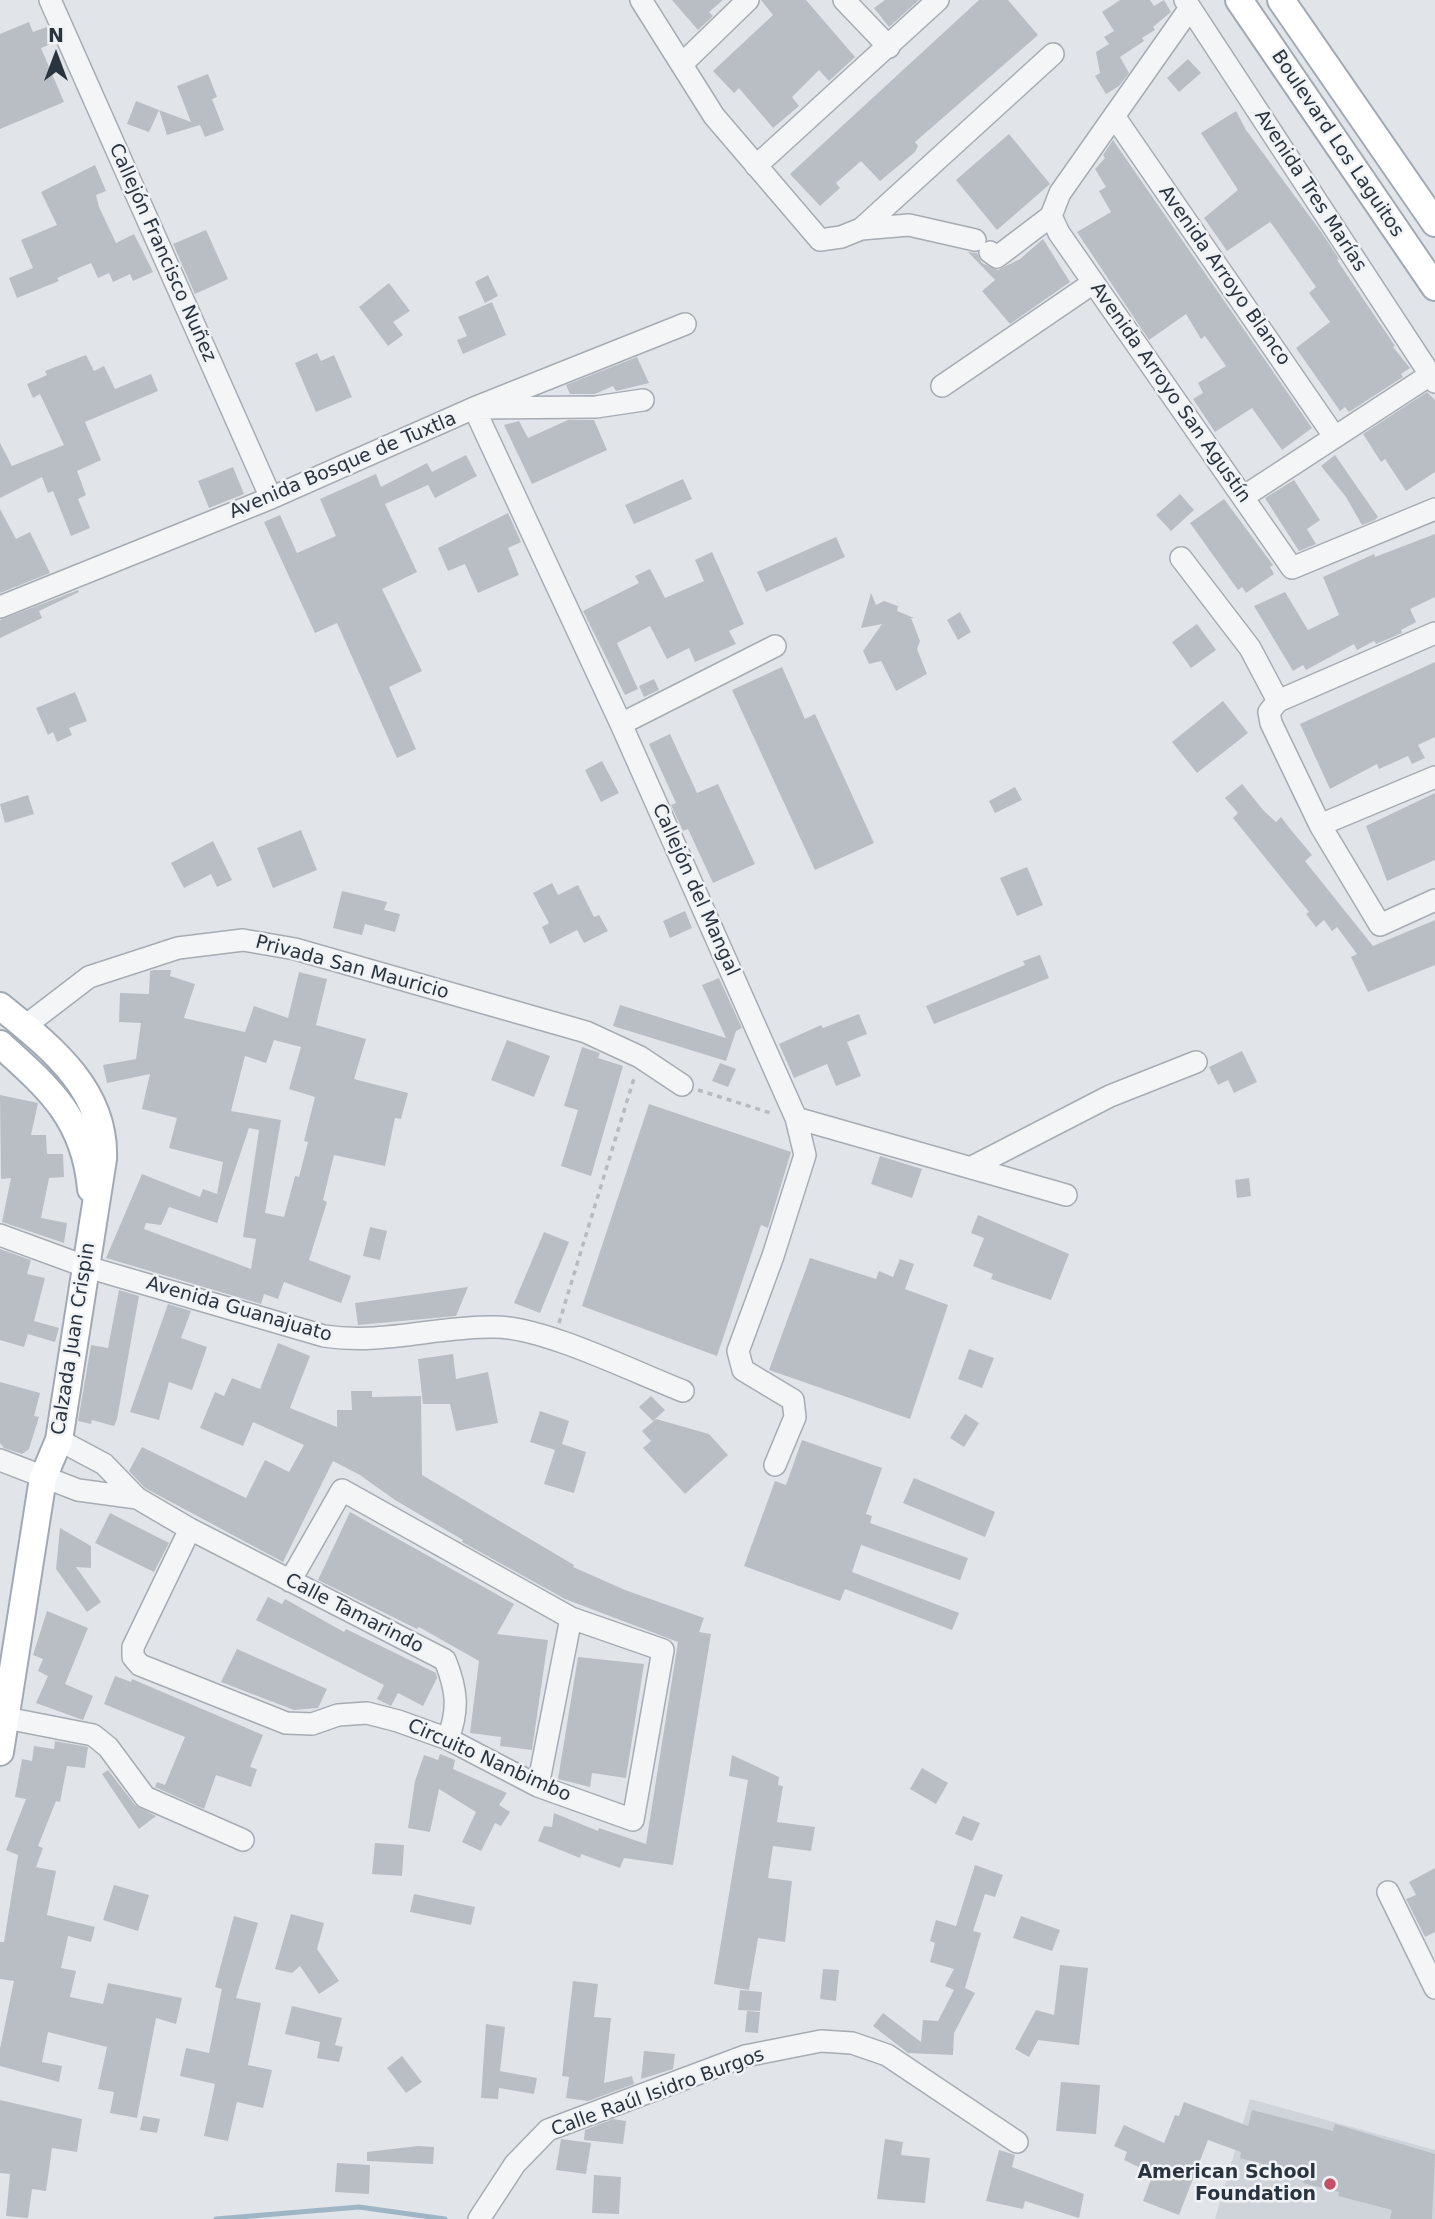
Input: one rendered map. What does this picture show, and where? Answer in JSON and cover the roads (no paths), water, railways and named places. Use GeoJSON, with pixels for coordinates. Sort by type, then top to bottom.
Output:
{"type":"FeatureCollection","features":[{"type":"Feature","properties":{"kind":"main road","name":"Boulevard Los Laguitos"},"geometry":{"type":"LineString","coordinates":[[1239,0],[1435,287]]}},
{"type":"Feature","properties":{"kind":"main road","name":"Boulevard Los Laguitos"},"geometry":{"type":"LineString","coordinates":[[1281,0],[1435,223]]}},
{"type":"Feature","properties":{"kind":"main road"},"geometry":{"type":"LineString","coordinates":[[1276,54],[1306,36]]}},
{"type":"Feature","properties":{"kind":"main road","name":"Calzada Juan Crispin"},"geometry":{"type":"LineString","coordinates":[[0,1006],[44,1042],[82,1084],[104,1132],[103,1158],[59,1440],[43,1478],[0,1752]]}},
{"type":"Feature","properties":{"kind":"main road","name":"Calzada Juan Crispin"},"geometry":{"type":"LineString","coordinates":[[0,1044],[54,1093],[77,1133],[89,1168],[93,1214]]}},
{"type":"Feature","properties":{"kind":"street"},"geometry":{"type":"LineString","coordinates":[[640,0],[714,116],[820,240],[841,237],[861,229],[909,225],[987,250],[1051,216],[1060,193],[1187,4]]}},
{"type":"Feature","properties":{"kind":"street"},"geometry":{"type":"LineString","coordinates":[[682,64],[748,0]]}},
{"type":"Feature","properties":{"kind":"street"},"geometry":{"type":"LineString","coordinates":[[844,0],[889,47]]}},
{"type":"Feature","properties":{"kind":"street"},"geometry":{"type":"LineString","coordinates":[[756,166],[938,0]]}},
{"type":"Feature","properties":{"kind":"street","name":"Callejón Francisco Nuñez"},"geometry":{"type":"LineString","coordinates":[[52,4],[271,498]]}},
{"type":"Feature","properties":{"kind":"street","name":"Avenida Tres Marías"},"geometry":{"type":"LineString","coordinates":[[1187,4],[1432,379]]}},
{"type":"Feature","properties":{"kind":"street"},"geometry":{"type":"LineString","coordinates":[[861,229],[1053,54]]}},
{"type":"Feature","properties":{"kind":"street","name":"Avenida Arroyo Blanco"},"geometry":{"type":"LineString","coordinates":[[1114,116],[1334,436]]}},
{"type":"Feature","properties":{"kind":"street","name":"Avenida Arroyo San Agustín"},"geometry":{"type":"LineString","coordinates":[[1051,216],[1093,282],[1292,568],[1435,509]]}},
{"type":"Feature","properties":{"kind":"street"},"geometry":{"type":"LineString","coordinates":[[942,386],[1093,282]]}},
{"type":"Feature","properties":{"kind":"street","name":"Avenida Bosque de Tuxtla"},"geometry":{"type":"LineString","coordinates":[[0,607],[271,498],[474,408],[685,324]]}},
{"type":"Feature","properties":{"kind":"street"},"geometry":{"type":"LineString","coordinates":[[1243,497],[1334,436],[1432,379]]}},
{"type":"Feature","properties":{"kind":"street"},"geometry":{"type":"LineString","coordinates":[[474,408],[596,407],[643,400]]}},
{"type":"Feature","properties":{"kind":"street","name":"Callejón del Mangal"},"geometry":{"type":"LineString","coordinates":[[474,408],[621,724],[796,1118],[805,1155],[773,1256],[738,1350],[743,1370],[793,1400],[795,1417],[775,1465]]}},
{"type":"Feature","properties":{"kind":"street"},"geometry":{"type":"LineString","coordinates":[[1181,558],[1250,648],[1278,701]]}},
{"type":"Feature","properties":{"kind":"street"},"geometry":{"type":"LineString","coordinates":[[1435,633],[1278,701],[1269,712],[1271,723],[1320,825],[1380,925],[1435,900]]}},
{"type":"Feature","properties":{"kind":"street"},"geometry":{"type":"LineString","coordinates":[[621,724],[775,646]]}},
{"type":"Feature","properties":{"kind":"street"},"geometry":{"type":"LineString","coordinates":[[1320,825],[1435,777]]}},
{"type":"Feature","properties":{"kind":"street","name":"Privada San Mauricio"},"geometry":{"type":"LineString","coordinates":[[25,1026],[89,977],[178,948],[243,940],[295,949],[586,1032],[640,1057],[682,1085]]}},
{"type":"Feature","properties":{"kind":"street"},"geometry":{"type":"LineString","coordinates":[[972,1167],[1110,1096],[1196,1062]]}},
{"type":"Feature","properties":{"kind":"street"},"geometry":{"type":"LineString","coordinates":[[796,1118],[1066,1195]]}},
{"type":"Feature","properties":{"kind":"street","name":"Avenida Guanajuato"},"geometry":{"type":"LineString","coordinates":[[0,1235],[87,1267],[334,1338],[355,1341],[496,1326],[554,1340],[683,1391]]}},
{"type":"Feature","properties":{"kind":"street"},"geometry":{"type":"LineString","coordinates":[[59,1440],[104,1464],[136,1498],[190,1529]]}},
{"type":"Feature","properties":{"kind":"street"},"geometry":{"type":"LineString","coordinates":[[0,1460],[78,1490],[136,1498]]}},
{"type":"Feature","properties":{"kind":"street","name":"Circuito Nanbimbo"},"geometry":{"type":"LineString","coordinates":[[190,1529],[133,1647],[133,1657],[140,1665],[286,1723],[312,1724],[338,1715],[367,1713],[398,1721],[448,1739],[538,1786],[633,1821],[663,1650],[570,1618],[342,1489],[290,1581]]}},
{"type":"Feature","properties":{"kind":"street","name":"Calle Tamarindo"},"geometry":{"type":"LineString","coordinates":[[190,1529],[445,1660],[456,1689],[453,1725],[448,1739]]}},
{"type":"Feature","properties":{"kind":"street"},"geometry":{"type":"LineString","coordinates":[[538,1786],[570,1618]]}},
{"type":"Feature","properties":{"kind":"street"},"geometry":{"type":"LineString","coordinates":[[6,1718],[93,1735],[108,1747],[145,1797],[243,1840]]}},
{"type":"Feature","properties":{"kind":"street"},"geometry":{"type":"LineString","coordinates":[[1388,1892],[1435,1988]]}},
{"type":"Feature","properties":{"kind":"street","name":"Calle Raúl Isidro Burgos"},"geometry":{"type":"LineString","coordinates":[[479,2219],[515,2164],[548,2130],[745,2056],[821,2041],[852,2042],[887,2055],[1017,2142]]}},
{"type":"Feature","properties":{"kind":"waterway"},"geometry":{"type":"LineString","coordinates":[[216,2219],[359,2207],[445,2219]]}},
{"type":"Feature","properties":{"kind":"place","name":"American School Foundation"},"geometry":{"type":"Point","coordinates":[1330,2184]}}]}
